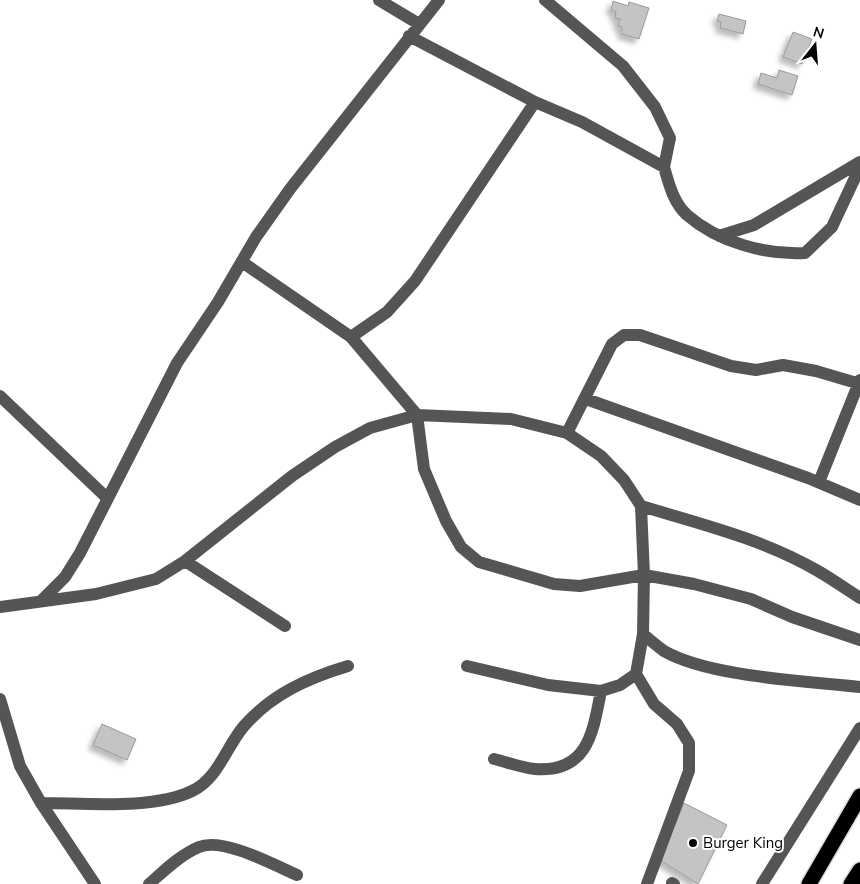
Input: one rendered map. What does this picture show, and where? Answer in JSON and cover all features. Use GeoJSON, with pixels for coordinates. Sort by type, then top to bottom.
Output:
{"type":"FeatureCollection","features":[{"type":"Feature","properties":{"kind":"highway"},"geometry":{"type":"LineString","coordinates":[[809,884],[860,796]]}},
{"type":"Feature","properties":{"kind":"highway"},"geometry":{"type":"LineString","coordinates":[[852,884],[860,870]]}},
{"type":"Feature","properties":{"kind":"street"},"geometry":{"type":"LineString","coordinates":[[379,0],[419,24]]}},
{"type":"Feature","properties":{"kind":"street"},"geometry":{"type":"LineString","coordinates":[[41,600],[64,577],[80,553],[107,498],[159,402],[177,363],[290,189],[409,36],[440,0]]}},
{"type":"Feature","properties":{"kind":"street"},"geometry":{"type":"LineString","coordinates":[[545,0],[623,66],[655,107],[670,138],[664,167],[670,191],[686,214],[719,236],[756,248],[783,254],[805,252],[832,227],[860,167]]}},
{"type":"Feature","properties":{"kind":"street"},"geometry":{"type":"LineString","coordinates":[[409,36],[535,102],[582,122],[664,167]]}},
{"type":"Feature","properties":{"kind":"street"},"geometry":{"type":"LineString","coordinates":[[351,336],[387,312],[415,281],[535,102]]}},
{"type":"Feature","properties":{"kind":"street"},"geometry":{"type":"LineString","coordinates":[[719,236],[754,225],[860,162]]}},
{"type":"Feature","properties":{"kind":"street"},"geometry":{"type":"LineString","coordinates":[[242,262],[351,336],[417,415],[424,469],[446,521],[461,547],[479,562],[554,584],[580,586],[644,575],[751,599],[792,617],[860,640]]}},
{"type":"Feature","properties":{"kind":"street"},"geometry":{"type":"LineString","coordinates":[[567,433],[586,399],[612,344],[624,335],[640,335],[731,366],[756,370],[783,365],[816,370],[860,382],[819,482]]}},
{"type":"Feature","properties":{"kind":"street"},"geometry":{"type":"LineString","coordinates":[[0,396],[107,498]]}},
{"type":"Feature","properties":{"kind":"street"},"geometry":{"type":"LineString","coordinates":[[586,399],[819,482],[860,500]]}},
{"type":"Feature","properties":{"kind":"street"},"geometry":{"type":"LineString","coordinates":[[0,607],[96,594],[156,579],[185,561],[279,485],[335,447],[370,428],[417,415],[512,419],[567,433],[601,456],[624,480],[641,506],[644,575],[643,634],[636,674],[654,704],[677,724],[689,744],[690,771],[647,884]]}},
{"type":"Feature","properties":{"kind":"street"},"geometry":{"type":"LineString","coordinates":[[641,506],[712,526],[778,552],[817,570],[860,598]]}},
{"type":"Feature","properties":{"kind":"street"},"geometry":{"type":"LineString","coordinates":[[185,561],[286,626]]}},
{"type":"Feature","properties":{"kind":"street"},"geometry":{"type":"LineString","coordinates":[[643,634],[664,651],[688,661],[725,670],[860,687]]}},
{"type":"Feature","properties":{"kind":"street"},"geometry":{"type":"LineString","coordinates":[[41,803],[152,803],[193,791],[211,777],[243,727],[270,700],[313,677],[348,666]]}},
{"type":"Feature","properties":{"kind":"street"},"geometry":{"type":"LineString","coordinates":[[467,666],[548,685],[601,692],[620,685],[636,674]]}},
{"type":"Feature","properties":{"kind":"street"},"geometry":{"type":"LineString","coordinates":[[494,759],[534,769],[560,768],[583,753],[594,727],[601,692]]}},
{"type":"Feature","properties":{"kind":"street"},"geometry":{"type":"LineString","coordinates":[[1,702],[20,766],[41,803],[95,884]]}},
{"type":"Feature","properties":{"kind":"street"},"geometry":{"type":"LineString","coordinates":[[762,884],[860,728]]}},
{"type":"Feature","properties":{"kind":"street"},"geometry":{"type":"LineString","coordinates":[[149,884],[192,851],[199,847],[211,845],[249,855],[298,875]]}},
{"type":"Feature","properties":{"kind":"building"},"geometry":{"type":"Polygon","coordinates":[[[613,1],[628,6],[629,2],[649,8],[639,39],[622,34],[622,27],[618,26],[620,19],[615,18],[616,12],[611,10],[613,1]]]}},
{"type":"Feature","properties":{"kind":"building"},"geometry":{"type":"Polygon","coordinates":[[[719,14],[746,21],[743,34],[720,28],[721,22],[717,21],[719,14]]]}},
{"type":"Feature","properties":{"kind":"building"},"geometry":{"type":"Polygon","coordinates":[[[793,32],[812,39],[802,64],[783,57],[793,32]]]}},
{"type":"Feature","properties":{"kind":"building"},"geometry":{"type":"Polygon","coordinates":[[[779,70],[798,76],[792,95],[758,84],[761,73],[777,78],[779,70]]]}},
{"type":"Feature","properties":{"kind":"building"},"geometry":{"type":"Polygon","coordinates":[[[102,724],[136,739],[127,760],[93,745],[102,724]]]}},
{"type":"Feature","properties":{"kind":"building","name":"Burger King"},"geometry":{"type":"Polygon","coordinates":[[[684,803],[727,825],[698,884],[660,860],[684,803]]]}},
{"type":"Feature","properties":{"kind":"place","name":"Burger King"},"geometry":{"type":"Point","coordinates":[693,843]}}]}
